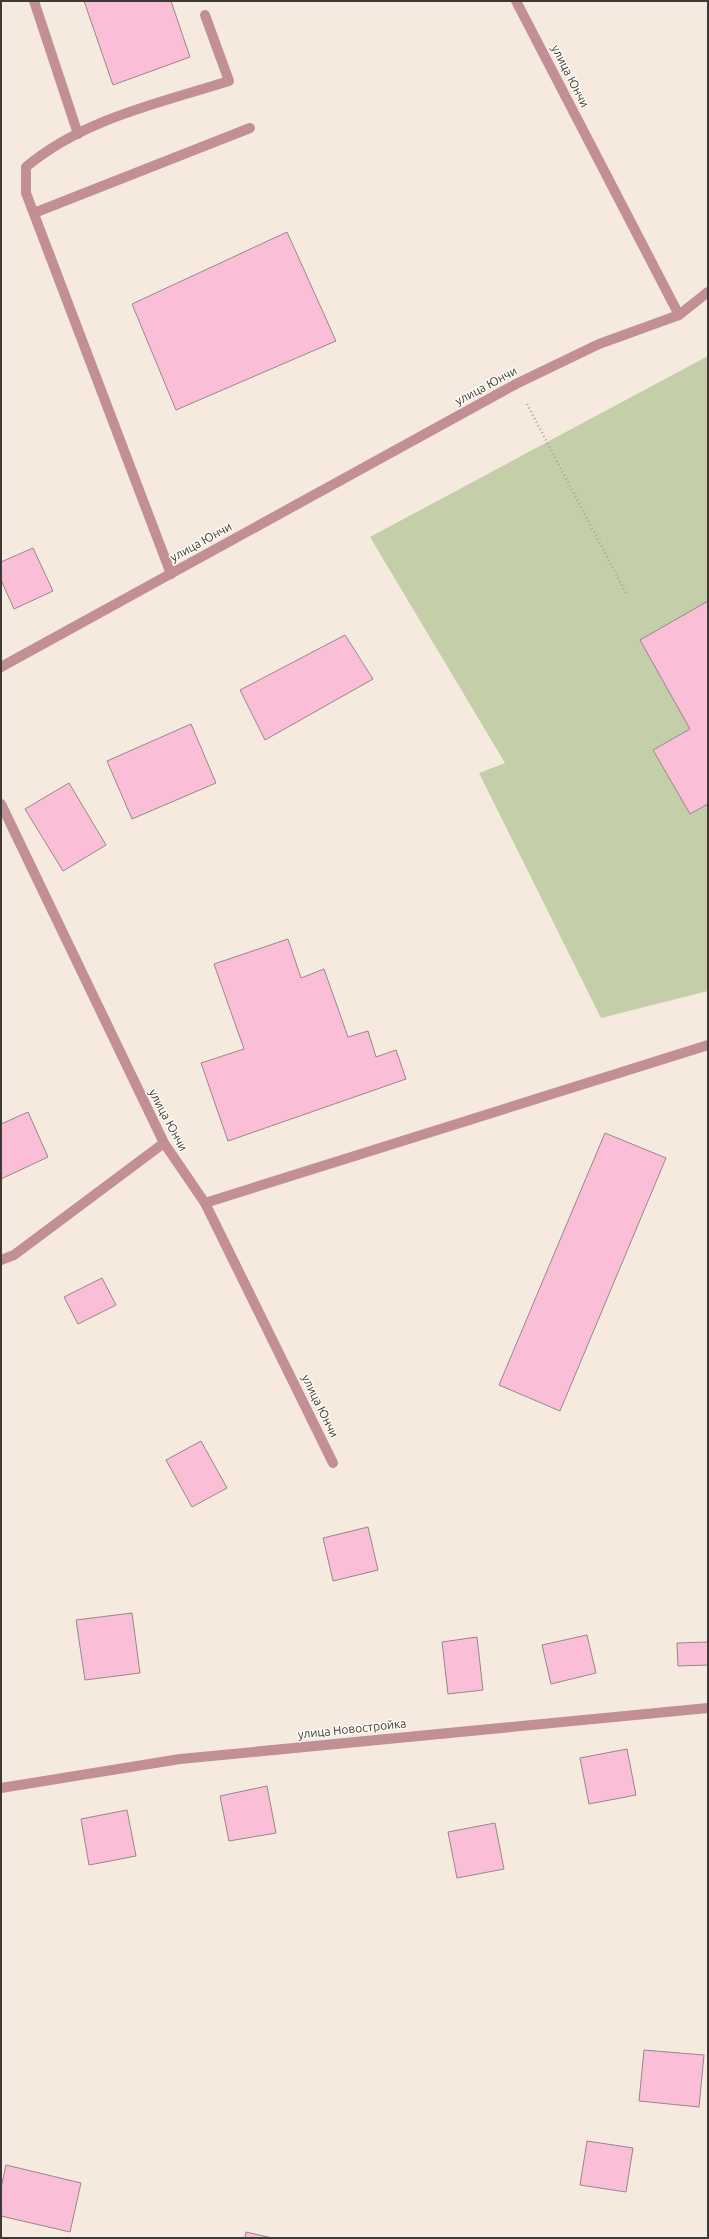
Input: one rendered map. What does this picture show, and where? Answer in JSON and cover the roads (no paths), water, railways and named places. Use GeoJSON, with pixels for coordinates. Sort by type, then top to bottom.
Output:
{"type":"FeatureCollection","features":[{"type":"Feature","properties":{"kind":"street"},"geometry":{"type":"LineString","coordinates":[[34,1],[78,134]]}},
{"type":"Feature","properties":{"kind":"street","name":"улица Юнчи"},"geometry":{"type":"LineString","coordinates":[[1,667],[516,384],[599,344],[680,315],[516,1]]}},
{"type":"Feature","properties":{"kind":"street"},"geometry":{"type":"LineString","coordinates":[[171,574],[26,193],[26,167],[44,152],[108,119],[229,81],[205,15]]}},
{"type":"Feature","properties":{"kind":"street"},"geometry":{"type":"LineString","coordinates":[[34,213],[250,128]]}},
{"type":"Feature","properties":{"kind":"street"},"geometry":{"type":"LineString","coordinates":[[680,315],[708,292]]}},
{"type":"Feature","properties":{"kind":"street","name":"улица Юнчи"},"geometry":{"type":"LineString","coordinates":[[1,804],[164,1143],[205,1202],[334,1463]]}},
{"type":"Feature","properties":{"kind":"street"},"geometry":{"type":"LineString","coordinates":[[205,1202],[708,1045]]}},
{"type":"Feature","properties":{"kind":"street"},"geometry":{"type":"LineString","coordinates":[[1,1260],[14,1256],[164,1143]]}},
{"type":"Feature","properties":{"kind":"street","name":"улица Новостройка"},"geometry":{"type":"LineString","coordinates":[[1,1788],[180,1759],[708,1708]]}}]}
